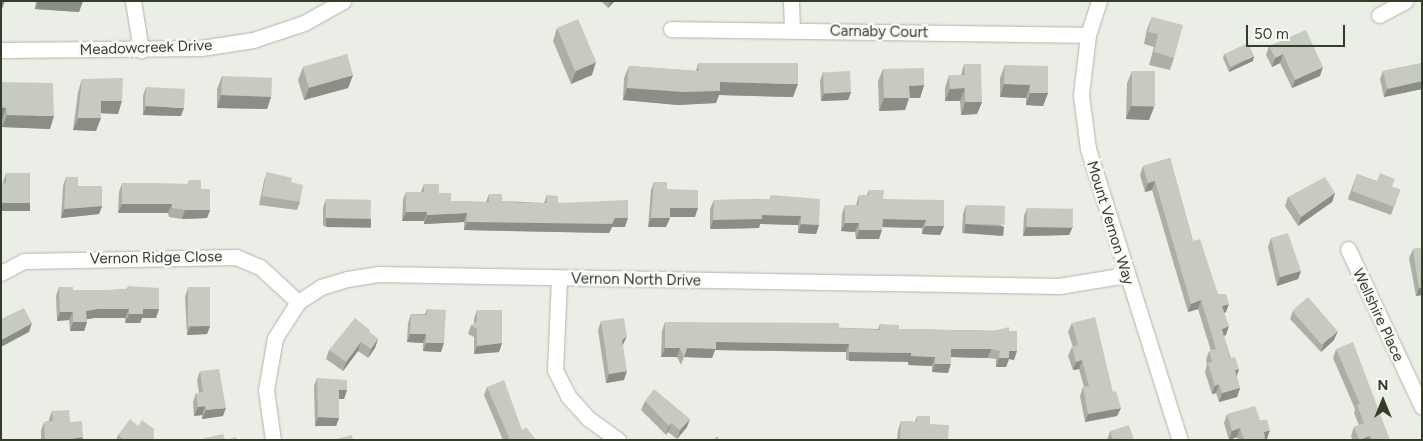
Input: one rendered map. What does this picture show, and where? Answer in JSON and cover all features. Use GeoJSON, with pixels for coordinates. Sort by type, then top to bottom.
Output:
{"type":"FeatureCollection","features":[{"type":"Feature","properties":{"kind":"street"},"geometry":{"type":"LineString","coordinates":[[133,1],[141,50]]}},
{"type":"Feature","properties":{"kind":"street","name":"Meadowcreek Drive"},"geometry":{"type":"LineString","coordinates":[[1,50],[201,48],[253,40],[304,23],[343,1]]}},
{"type":"Feature","properties":{"kind":"street"},"geometry":{"type":"LineString","coordinates":[[791,1],[792,31]]}},
{"type":"Feature","properties":{"kind":"street","name":"Mount Vernon Way"},"geometry":{"type":"LineString","coordinates":[[1099,1],[1088,35],[1081,95],[1088,149],[1126,275],[1180,440]]}},
{"type":"Feature","properties":{"kind":"street"},"geometry":{"type":"LineString","coordinates":[[1378,15],[1405,1]]}},
{"type":"Feature","properties":{"kind":"street","name":"Carnaby Court"},"geometry":{"type":"LineString","coordinates":[[671,29],[1088,35]]}},
{"type":"Feature","properties":{"kind":"street","name":"Wellshire Place"},"geometry":{"type":"LineString","coordinates":[[1348,249],[1422,408]]}},
{"type":"Feature","properties":{"kind":"street","name":"Vernon Ridge Close"},"geometry":{"type":"LineString","coordinates":[[1,273],[24,261],[236,257],[260,267],[298,302]]}},
{"type":"Feature","properties":{"kind":"street","name":"Vernon North Drive"},"geometry":{"type":"LineString","coordinates":[[273,440],[266,390],[269,360],[275,338],[298,302],[321,287],[377,274],[560,279],[1059,286],[1126,275]]}},
{"type":"Feature","properties":{"kind":"street"},"geometry":{"type":"LineString","coordinates":[[560,279],[555,370],[568,396],[589,419],[618,440]]}},
{"type":"Feature","properties":{"kind":"building"},"geometry":{"type":"Polygon","coordinates":[[[1152,17],[1183,25],[1174,58],[1154,52],[1158,34],[1148,32],[1152,17]]]}},
{"type":"Feature","properties":{"kind":"building"},"geometry":{"type":"Polygon","coordinates":[[[578,19],[596,62],[575,71],[557,28],[578,19]]]}},
{"type":"Feature","properties":{"kind":"building"},"geometry":{"type":"Polygon","coordinates":[[[1306,30],[1323,67],[1295,80],[1283,54],[1275,58],[1269,46],[1306,30]]]}},
{"type":"Feature","properties":{"kind":"building"},"geometry":{"type":"Polygon","coordinates":[[[1248,43],[1254,56],[1230,67],[1224,54],[1248,43]]]}},
{"type":"Feature","properties":{"kind":"building"},"geometry":{"type":"Polygon","coordinates":[[[347,54],[353,75],[309,88],[303,67],[347,54]]]}},
{"type":"Feature","properties":{"kind":"building"},"geometry":{"type":"Polygon","coordinates":[[[698,63],[798,63],[798,84],[720,82],[720,91],[683,92],[627,88],[629,66],[699,71],[698,63]]]}},
{"type":"Feature","properties":{"kind":"building"},"geometry":{"type":"Polygon","coordinates":[[[1422,63],[1422,81],[1387,89],[1383,71],[1422,63]]]}},
{"type":"Feature","properties":{"kind":"building"},"geometry":{"type":"Polygon","coordinates":[[[964,64],[981,64],[982,102],[965,102],[965,88],[950,89],[949,75],[965,75],[964,64]]]}},
{"type":"Feature","properties":{"kind":"building"},"geometry":{"type":"Polygon","coordinates":[[[1005,65],[1048,66],[1048,93],[1030,93],[1030,85],[1004,84],[1005,65]]]}},
{"type":"Feature","properties":{"kind":"building"},"geometry":{"type":"Polygon","coordinates":[[[924,68],[924,85],[909,86],[910,98],[884,98],[883,69],[924,68]]]}},
{"type":"Feature","properties":{"kind":"building"},"geometry":{"type":"Polygon","coordinates":[[[850,71],[851,92],[824,93],[823,72],[850,71]]]}},
{"type":"Feature","properties":{"kind":"building"},"geometry":{"type":"Polygon","coordinates":[[[1132,71],[1155,71],[1155,106],[1132,106],[1132,71]]]}},
{"type":"Feature","properties":{"kind":"building"},"geometry":{"type":"Polygon","coordinates":[[[222,76],[272,78],[271,97],[221,95],[222,76]]]}},
{"type":"Feature","properties":{"kind":"building"},"geometry":{"type":"Polygon","coordinates":[[[123,78],[122,101],[101,101],[101,118],[78,118],[82,79],[123,78]]]}},
{"type":"Feature","properties":{"kind":"building"},"geometry":{"type":"Polygon","coordinates":[[[1,82],[53,83],[54,116],[7,115],[6,108],[1,107],[1,82]]]}},
{"type":"Feature","properties":{"kind":"building"},"geometry":{"type":"Polygon","coordinates":[[[146,87],[185,89],[184,108],[145,106],[146,87]]]}},
{"type":"Feature","properties":{"kind":"building"},"geometry":{"type":"Polygon","coordinates":[[[1170,158],[1193,241],[1200,239],[1218,294],[1226,294],[1229,304],[1222,306],[1229,326],[1222,329],[1230,358],[1235,357],[1239,369],[1235,370],[1240,388],[1222,393],[1219,384],[1215,386],[1208,363],[1212,362],[1209,351],[1216,349],[1201,300],[1191,304],[1155,181],[1148,183],[1143,166],[1170,158]]]}},
{"type":"Feature","properties":{"kind":"building"},"geometry":{"type":"Polygon","coordinates":[[[267,172],[292,178],[291,182],[303,185],[300,202],[262,196],[267,172]]]}},
{"type":"Feature","properties":{"kind":"building"},"geometry":{"type":"Polygon","coordinates":[[[6,173],[30,173],[30,203],[1,203],[1,183],[6,183],[6,173]]]}},
{"type":"Feature","properties":{"kind":"building"},"geometry":{"type":"Polygon","coordinates":[[[1380,173],[1395,179],[1392,187],[1400,190],[1394,207],[1352,191],[1357,174],[1377,181],[1380,173]]]}},
{"type":"Feature","properties":{"kind":"building"},"geometry":{"type":"Polygon","coordinates":[[[66,177],[78,177],[78,186],[102,186],[102,206],[64,209],[66,177]]]}},
{"type":"Feature","properties":{"kind":"building"},"geometry":{"type":"Polygon","coordinates":[[[1325,177],[1335,193],[1301,217],[1288,197],[1325,177]]]}},
{"type":"Feature","properties":{"kind":"building"},"geometry":{"type":"Polygon","coordinates":[[[189,180],[201,180],[201,189],[210,189],[210,210],[172,208],[172,204],[122,204],[122,183],[189,184],[189,180]]]}},
{"type":"Feature","properties":{"kind":"building"},"geometry":{"type":"Polygon","coordinates":[[[654,182],[667,182],[667,189],[698,190],[698,208],[670,208],[670,218],[651,218],[654,182]]]}},
{"type":"Feature","properties":{"kind":"building"},"geometry":{"type":"Polygon","coordinates":[[[424,184],[439,184],[439,193],[451,193],[451,201],[489,202],[489,194],[502,194],[502,201],[518,203],[547,203],[547,195],[558,196],[558,203],[628,200],[628,218],[615,218],[612,224],[467,222],[467,213],[427,215],[427,212],[406,212],[406,192],[424,192],[424,184]]]}},
{"type":"Feature","properties":{"kind":"building"},"geometry":{"type":"Polygon","coordinates":[[[869,190],[884,190],[883,199],[944,200],[944,226],[925,226],[926,220],[883,219],[882,230],[859,230],[859,223],[845,223],[845,205],[859,205],[859,195],[869,195],[869,190]]]}},
{"type":"Feature","properties":{"kind":"building"},"geometry":{"type":"Polygon","coordinates":[[[771,195],[820,199],[819,225],[801,224],[801,216],[762,215],[762,219],[713,220],[714,200],[771,199],[771,195]]]}},
{"type":"Feature","properties":{"kind":"building"},"geometry":{"type":"Polygon","coordinates":[[[326,199],[371,200],[371,219],[326,218],[326,199]]]}},
{"type":"Feature","properties":{"kind":"building"},"geometry":{"type":"Polygon","coordinates":[[[966,205],[1005,206],[1005,225],[966,224],[966,205]]]}},
{"type":"Feature","properties":{"kind":"building"},"geometry":{"type":"Polygon","coordinates":[[[1027,208],[1073,209],[1073,228],[1027,227],[1027,208]]]}},
{"type":"Feature","properties":{"kind":"building"},"geometry":{"type":"Polygon","coordinates":[[[1288,233],[1301,271],[1280,277],[1271,238],[1288,233]]]}},
{"type":"Feature","properties":{"kind":"building"},"geometry":{"type":"Polygon","coordinates":[[[1422,248],[1422,287],[1419,288],[1413,249],[1422,248]]]}},
{"type":"Feature","properties":{"kind":"building"},"geometry":{"type":"Polygon","coordinates":[[[128,286],[159,288],[159,309],[143,309],[143,314],[129,314],[129,309],[86,311],[87,322],[73,322],[73,312],[60,312],[59,287],[73,287],[73,290],[109,290],[128,289],[128,286]]]}},
{"type":"Feature","properties":{"kind":"building"},"geometry":{"type":"Polygon","coordinates":[[[188,287],[210,287],[210,326],[188,326],[188,287]]]}},
{"type":"Feature","properties":{"kind":"building"},"geometry":{"type":"Polygon","coordinates":[[[1308,297],[1338,331],[1322,345],[1292,311],[1308,297]]]}},
{"type":"Feature","properties":{"kind":"building"},"geometry":{"type":"Polygon","coordinates":[[[24,308],[32,323],[1,340],[1,319],[24,308]]]}},
{"type":"Feature","properties":{"kind":"building"},"geometry":{"type":"Polygon","coordinates":[[[427,309],[446,310],[444,343],[426,343],[426,334],[410,334],[411,314],[427,315],[427,309]]]}},
{"type":"Feature","properties":{"kind":"building"},"geometry":{"type":"Polygon","coordinates":[[[477,310],[502,310],[502,343],[477,346],[477,329],[471,325],[477,322],[477,310]]]}},
{"type":"Feature","properties":{"kind":"building"},"geometry":{"type":"Polygon","coordinates":[[[1095,317],[1113,392],[1116,391],[1121,408],[1088,414],[1083,387],[1089,386],[1082,360],[1076,362],[1072,347],[1078,345],[1072,323],[1095,317]]]}},
{"type":"Feature","properties":{"kind":"building"},"geometry":{"type":"Polygon","coordinates":[[[355,318],[378,339],[371,349],[361,342],[346,362],[329,350],[355,318]]]}},
{"type":"Feature","properties":{"kind":"building"},"geometry":{"type":"Polygon","coordinates":[[[624,318],[627,336],[622,340],[627,371],[609,374],[601,321],[624,318]]]}},
{"type":"Feature","properties":{"kind":"building"},"geometry":{"type":"Polygon","coordinates":[[[665,322],[839,323],[839,328],[880,330],[880,324],[899,325],[899,329],[993,331],[1009,327],[1009,331],[1017,331],[1017,351],[1009,351],[1009,358],[999,358],[1000,351],[991,349],[951,349],[951,364],[935,364],[935,357],[911,356],[911,353],[849,352],[849,344],[716,342],[716,349],[687,348],[684,357],[680,348],[665,348],[665,322]]]}},
{"type":"Feature","properties":{"kind":"building"},"geometry":{"type":"Polygon","coordinates":[[[1353,342],[1390,440],[1372,440],[1370,436],[1359,440],[1354,427],[1364,423],[1357,405],[1360,404],[1336,349],[1353,342]]]}},
{"type":"Feature","properties":{"kind":"building"},"geometry":{"type":"Polygon","coordinates":[[[219,369],[226,408],[206,410],[205,406],[198,407],[196,393],[203,392],[200,371],[219,369]]]}},
{"type":"Feature","properties":{"kind":"building"},"geometry":{"type":"Polygon","coordinates":[[[317,378],[347,380],[347,390],[339,390],[339,418],[318,417],[317,378]]]}},
{"type":"Feature","properties":{"kind":"building"},"geometry":{"type":"Polygon","coordinates":[[[504,380],[522,430],[526,427],[536,440],[510,440],[487,387],[504,380]]]}},
{"type":"Feature","properties":{"kind":"building"},"geometry":{"type":"Polygon","coordinates":[[[654,389],[690,419],[680,430],[671,423],[669,426],[645,401],[654,389]]]}},
{"type":"Feature","properties":{"kind":"building"},"geometry":{"type":"Polygon","coordinates":[[[1255,406],[1260,420],[1267,420],[1270,430],[1264,432],[1265,440],[1244,440],[1240,428],[1232,431],[1227,414],[1255,406]]]}},
{"type":"Feature","properties":{"kind":"building"},"geometry":{"type":"Polygon","coordinates":[[[69,410],[70,422],[82,421],[83,437],[65,440],[45,440],[44,422],[53,421],[52,411],[69,410]]]}},
{"type":"Feature","properties":{"kind":"building"},"geometry":{"type":"Polygon","coordinates":[[[917,416],[930,416],[930,424],[949,425],[948,440],[900,440],[901,421],[917,422],[917,416]]]}},
{"type":"Feature","properties":{"kind":"building"},"geometry":{"type":"Polygon","coordinates":[[[130,419],[138,426],[142,420],[154,429],[155,440],[124,440],[118,435],[130,419]]]}},
{"type":"Feature","properties":{"kind":"building"},"geometry":{"type":"Polygon","coordinates":[[[1129,425],[1134,440],[1113,440],[1110,431],[1129,425]]]}},
{"type":"Feature","properties":{"kind":"building"},"geometry":{"type":"Polygon","coordinates":[[[223,434],[225,440],[204,440],[204,438],[223,434]]]}},
{"type":"Feature","properties":{"kind":"building"},"geometry":{"type":"Polygon","coordinates":[[[352,435],[353,440],[333,440],[352,435]]]}},
{"type":"Feature","properties":{"kind":"building"},"geometry":{"type":"Polygon","coordinates":[[[236,437],[237,440],[225,440],[236,437]]]}}]}
